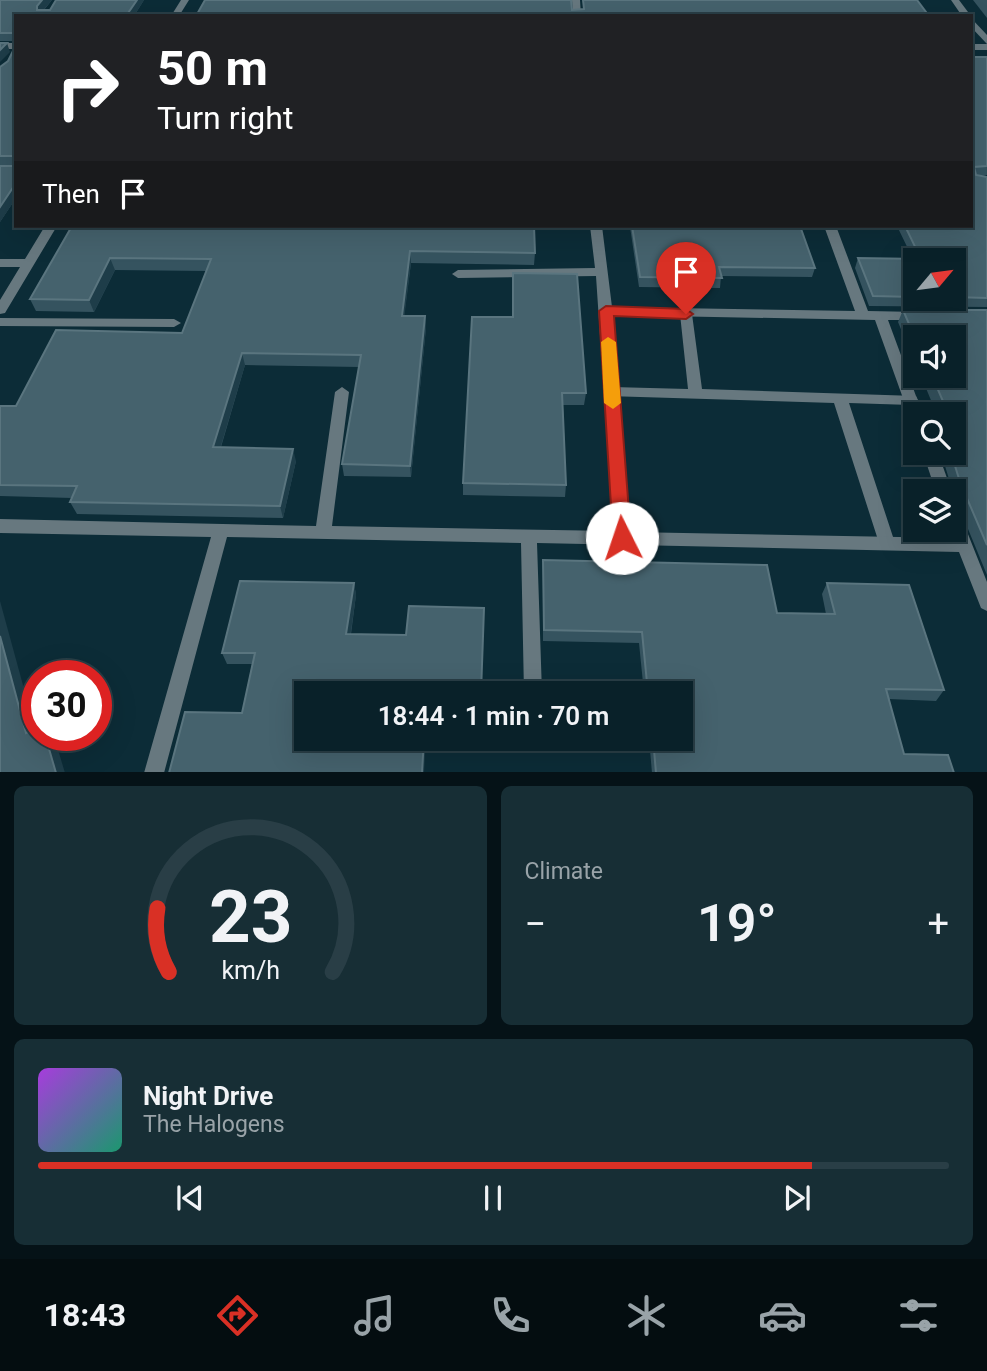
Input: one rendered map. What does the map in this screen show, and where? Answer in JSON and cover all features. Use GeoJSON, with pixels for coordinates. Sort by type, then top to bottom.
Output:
{"type":"FeatureCollection","features":[{"type":"Feature","properties":{"kind":"street"},"geometry":{"type":"LineString","coordinates":[[973,23],[987,26]]}},
{"type":"Feature","properties":{"kind":"street"},"geometry":{"type":"LineString","coordinates":[[973,23],[987,41]]}},
{"type":"Feature","properties":{"kind":"street"},"geometry":{"type":"LineString","coordinates":[[0,310],[50,228]]}},
{"type":"Feature","properties":{"kind":"street"},"geometry":{"type":"LineString","coordinates":[[596,228],[606,311],[622,538]]}},
{"type":"Feature","properties":{"kind":"street"},"geometry":{"type":"LineString","coordinates":[[831,228],[863,315]]}},
{"type":"Feature","properties":{"kind":"street"},"geometry":{"type":"LineString","coordinates":[[0,263],[29,263]]}},
{"type":"Feature","properties":{"kind":"street"},"geometry":{"type":"LineString","coordinates":[[458,274],[600,272]]}},
{"type":"Feature","properties":{"kind":"street"},"geometry":{"type":"LineString","coordinates":[[606,311],[934,316]]}},
{"type":"Feature","properties":{"kind":"street"},"geometry":{"type":"LineString","coordinates":[[686,314],[696,394]]}},
{"type":"Feature","properties":{"kind":"street"},"geometry":{"type":"LineString","coordinates":[[612,392],[911,400],[880,316]]}},
{"type":"Feature","properties":{"kind":"street"},"geometry":{"type":"LineString","coordinates":[[0,322],[174,323]]}},
{"type":"Feature","properties":{"kind":"street"},"geometry":{"type":"LineString","coordinates":[[323,532],[342,392]]}},
{"type":"Feature","properties":{"kind":"street"},"geometry":{"type":"LineString","coordinates":[[840,399],[887,543]]}},
{"type":"Feature","properties":{"kind":"street"},"geometry":{"type":"LineString","coordinates":[[0,526],[963,545]]}},
{"type":"Feature","properties":{"kind":"street"},"geometry":{"type":"LineString","coordinates":[[154,772],[221,530]]}},
{"type":"Feature","properties":{"kind":"street"},"geometry":{"type":"LineString","coordinates":[[529,536],[533,681]]}},
{"type":"Feature","properties":{"kind":"street"},"geometry":{"type":"LineString","coordinates":[[962,542],[987,603]]}},
{"type":"Feature","properties":{"kind":"building"},"geometry":{"type":"Polygon","coordinates":[[[0,0],[42,0],[37,10],[50,10],[56,0],[137,0],[127,14],[14,14],[14,33],[0,33],[0,0]]]}},
{"type":"Feature","properties":{"kind":"building"},"geometry":{"type":"Polygon","coordinates":[[[205,0],[571,0],[572,10],[584,9],[583,0],[917,0],[928,14],[197,14],[205,0]]]}},
{"type":"Feature","properties":{"kind":"building"},"geometry":{"type":"Polygon","coordinates":[[[14,49],[14,156],[0,156],[0,67],[8,61],[14,49]]]}},
{"type":"Feature","properties":{"kind":"building"},"geometry":{"type":"Polygon","coordinates":[[[973,57],[987,57],[987,166],[974,167],[976,175],[987,177],[987,298],[966,297],[966,248],[916,248],[906,228],[973,228],[973,57]]]}},
{"type":"Feature","properties":{"kind":"building"},"geometry":{"type":"Polygon","coordinates":[[[0,166],[14,166],[14,186],[0,207],[0,166]]]}},
{"type":"Feature","properties":{"kind":"building"},"geometry":{"type":"Polygon","coordinates":[[[71,228],[534,228],[535,253],[410,251],[402,316],[425,316],[410,466],[342,464],[361,355],[242,353],[213,447],[293,449],[280,506],[70,502],[77,486],[0,485],[0,406],[16,406],[56,330],[182,333],[211,259],[110,258],[89,300],[30,299],[71,228]]]}},
{"type":"Feature","properties":{"kind":"building"},"geometry":{"type":"Polygon","coordinates":[[[632,228],[801,228],[815,268],[719,267],[722,278],[640,277],[632,228]]]}},
{"type":"Feature","properties":{"kind":"building"},"geometry":{"type":"Polygon","coordinates":[[[858,258],[903,259],[903,297],[873,296],[858,258]]]}},
{"type":"Feature","properties":{"kind":"building"},"geometry":{"type":"Polygon","coordinates":[[[513,273],[577,274],[586,393],[562,393],[566,485],[463,483],[472,317],[513,317],[513,273]]]}},
{"type":"Feature","properties":{"kind":"building"},"geometry":{"type":"Polygon","coordinates":[[[987,310],[987,545],[966,496],[966,479],[959,479],[955,465],[966,465],[966,402],[943,402],[937,388],[966,388],[966,325],[909,325],[904,312],[987,310]]]}},
{"type":"Feature","properties":{"kind":"building"},"geometry":{"type":"Polygon","coordinates":[[[543,560],[767,565],[777,613],[835,614],[827,583],[909,585],[944,690],[886,689],[904,754],[948,755],[954,772],[656,772],[654,751],[693,751],[693,681],[647,681],[642,632],[544,630],[543,560]]]}},
{"type":"Feature","properties":{"kind":"building"},"geometry":{"type":"Polygon","coordinates":[[[240,581],[354,583],[346,634],[406,635],[409,606],[484,608],[481,681],[294,681],[294,751],[423,751],[422,772],[169,772],[185,712],[242,713],[255,653],[222,653],[240,581]]]}},
{"type":"Feature","properties":{"kind":"building"},"geometry":{"type":"Polygon","coordinates":[[[0,636],[21,714],[21,751],[50,751],[56,772],[0,772],[0,636]]]}},
{"type":"Feature","properties":{"kind":"slow traffic"},"geometry":{"type":"LineString","coordinates":[[608,342],[613,403]]}},
{"type":"Feature","properties":{"kind":"route"},"geometry":{"type":"LineString","coordinates":[[622,538],[606,311],[686,314]]}}]}
